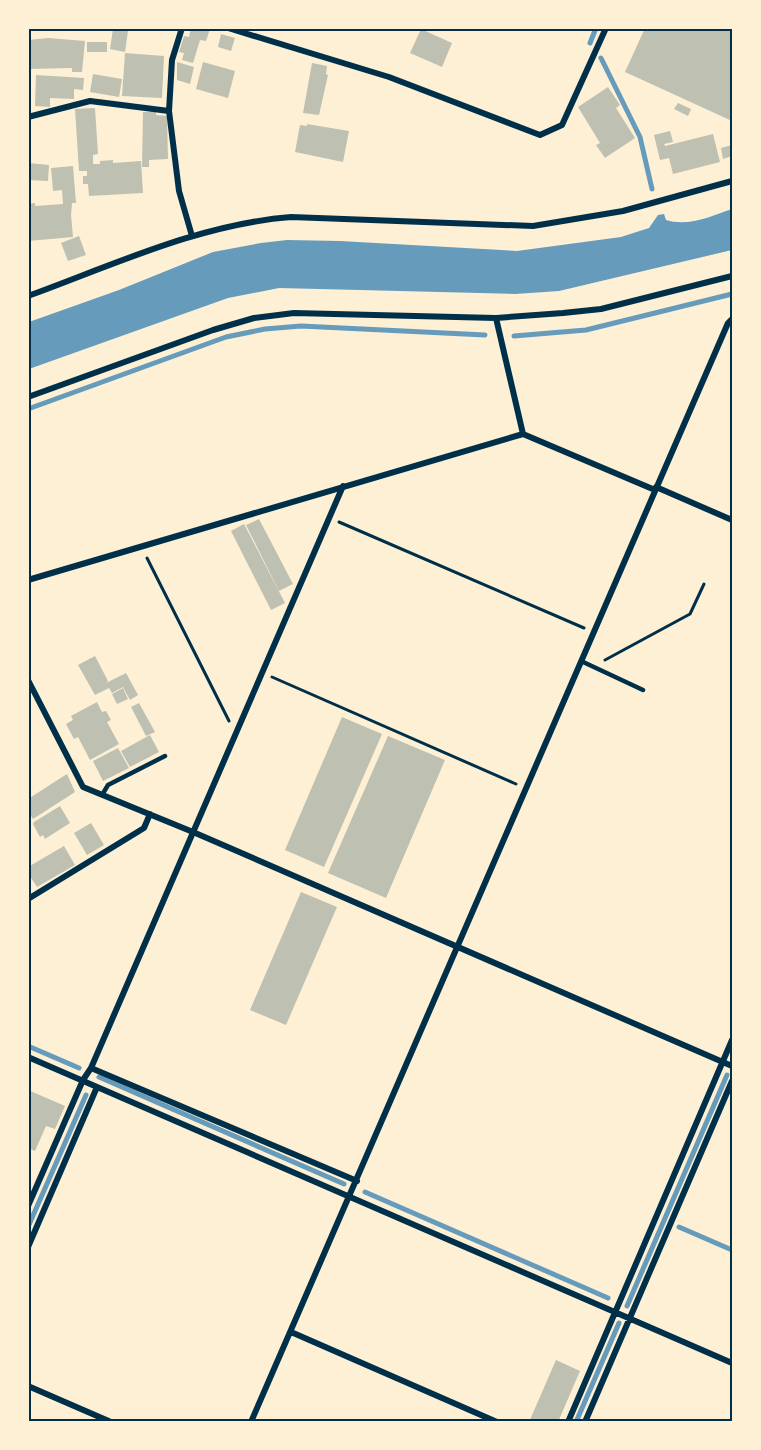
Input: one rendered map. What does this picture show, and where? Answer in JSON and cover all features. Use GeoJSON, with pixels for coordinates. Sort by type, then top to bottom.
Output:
{"type":"FeatureCollection","features":[{"type":"Feature","properties":{"kind":"street"},"geometry":{"type":"LineString","coordinates":[[182,28],[172,60],[169,111],[179,191],[192,236]]}},
{"type":"Feature","properties":{"kind":"street"},"geometry":{"type":"LineString","coordinates":[[228,28],[389,77],[540,135],[562,125],[606,28]]}},
{"type":"Feature","properties":{"kind":"street"},"geometry":{"type":"LineString","coordinates":[[28,117],[90,101],[169,111]]}},
{"type":"Feature","properties":{"kind":"street"},"geometry":{"type":"LineString","coordinates":[[28,296],[192,236],[260,219],[291,217],[533,226],[623,211],[732,181]]}},
{"type":"Feature","properties":{"kind":"street"},"geometry":{"type":"LineString","coordinates":[[28,397],[213,330],[254,318],[294,313],[496,318],[601,309],[732,276]]}},
{"type":"Feature","properties":{"kind":"street"},"geometry":{"type":"LineString","coordinates":[[496,318],[523,434]]}},
{"type":"Feature","properties":{"kind":"street"},"geometry":{"type":"LineString","coordinates":[[251,1422],[728,323],[732,319]]}},
{"type":"Feature","properties":{"kind":"street"},"geometry":{"type":"LineString","coordinates":[[28,580],[523,434],[732,520]]}},
{"type":"Feature","properties":{"kind":"street"},"geometry":{"type":"LineString","coordinates":[[28,1206],[83,1080],[91,1068],[343,486]]}},
{"type":"Feature","properties":{"kind":"street"},"geometry":{"type":"LineString","coordinates":[[28,680],[83,787],[193,832],[732,1066]]}},
{"type":"Feature","properties":{"kind":"street"},"geometry":{"type":"LineString","coordinates":[[28,899],[144,828],[150,814]]}},
{"type":"Feature","properties":{"kind":"street"},"geometry":{"type":"LineString","coordinates":[[568,1422],[732,1040]]}},
{"type":"Feature","properties":{"kind":"street"},"geometry":{"type":"LineString","coordinates":[[28,1057],[732,1363]]}},
{"type":"Feature","properties":{"kind":"street"},"geometry":{"type":"LineString","coordinates":[[91,1068],[357,1181]]}},
{"type":"Feature","properties":{"kind":"street"},"geometry":{"type":"LineString","coordinates":[[585,1422],[732,1081]]}},
{"type":"Feature","properties":{"kind":"street"},"geometry":{"type":"LineString","coordinates":[[28,1247],[97,1087]]}},
{"type":"Feature","properties":{"kind":"street"},"geometry":{"type":"LineString","coordinates":[[291,1332],[497,1422]]}},
{"type":"Feature","properties":{"kind":"street"},"geometry":{"type":"LineString","coordinates":[[28,1386],[111,1422]]}},
{"type":"Feature","properties":{"kind":"lane"},"geometry":{"type":"LineString","coordinates":[[581,661],[643,690]]}},
{"type":"Feature","properties":{"kind":"lane"},"geometry":{"type":"LineString","coordinates":[[102,795],[108,785],[165,756]]}},
{"type":"Feature","properties":{"kind":"path"},"geometry":{"type":"LineString","coordinates":[[329,518],[594,632]]}},
{"type":"Feature","properties":{"kind":"path"},"geometry":{"type":"LineString","coordinates":[[141,545],[236,734]]}},
{"type":"Feature","properties":{"kind":"path"},"geometry":{"type":"LineString","coordinates":[[592,666],[690,614],[704,584]]}},
{"type":"Feature","properties":{"kind":"path"},"geometry":{"type":"LineString","coordinates":[[262,673],[526,789]]}},
{"type":"Feature","properties":{"kind":"water"},"geometry":{"type":"Polygon","coordinates":[[[732,209],[732,250],[559,291],[515,294],[279,288],[228,298],[29,369],[29,322],[119,290],[213,252],[287,240],[517,251],[621,237],[649,228],[658,215],[664,214],[666,220],[683,222],[700,220],[732,209]]]}},
{"type":"Feature","properties":{"kind":"building"},"geometry":{"type":"Polygon","coordinates":[[[191,28],[210,29],[206,41],[200,40],[193,63],[182,60],[184,53],[179,52],[184,36],[189,37],[191,28]]]}},
{"type":"Feature","properties":{"kind":"building"},"geometry":{"type":"Polygon","coordinates":[[[645,28],[732,28],[732,121],[625,72],[645,28]]]}},
{"type":"Feature","properties":{"kind":"building"},"geometry":{"type":"Polygon","coordinates":[[[113,29],[128,31],[125,52],[110,49],[113,29]]]}},
{"type":"Feature","properties":{"kind":"building"},"geometry":{"type":"Polygon","coordinates":[[[421,29],[452,43],[442,67],[410,53],[421,29]]]}},
{"type":"Feature","properties":{"kind":"building"},"geometry":{"type":"Polygon","coordinates":[[[221,34],[235,38],[231,51],[218,47],[221,34]]]}},
{"type":"Feature","properties":{"kind":"building"},"geometry":{"type":"Polygon","coordinates":[[[48,38],[85,41],[82,72],[72,72],[72,68],[28,69],[28,40],[48,38]]]}},
{"type":"Feature","properties":{"kind":"building"},"geometry":{"type":"Polygon","coordinates":[[[87,42],[107,42],[107,52],[87,52],[87,42]]]}},
{"type":"Feature","properties":{"kind":"building"},"geometry":{"type":"Polygon","coordinates":[[[125,53],[164,56],[162,98],[122,96],[125,53]]]}},
{"type":"Feature","properties":{"kind":"building"},"geometry":{"type":"Polygon","coordinates":[[[177,62],[194,67],[190,84],[177,80],[177,62]]]}},
{"type":"Feature","properties":{"kind":"building"},"geometry":{"type":"Polygon","coordinates":[[[203,62],[235,71],[228,98],[196,89],[203,62]]]}},
{"type":"Feature","properties":{"kind":"building"},"geometry":{"type":"Polygon","coordinates":[[[312,63],[327,66],[326,74],[328,75],[319,115],[303,113],[312,63]]]}},
{"type":"Feature","properties":{"kind":"building"},"geometry":{"type":"Polygon","coordinates":[[[93,74],[122,79],[119,97],[90,92],[93,74]]]}},
{"type":"Feature","properties":{"kind":"building"},"geometry":{"type":"Polygon","coordinates":[[[36,75],[84,78],[83,90],[74,89],[74,99],[50,98],[50,107],[35,106],[36,75]]]}},
{"type":"Feature","properties":{"kind":"building"},"geometry":{"type":"Polygon","coordinates":[[[608,87],[620,105],[616,108],[635,138],[605,158],[596,145],[600,143],[578,107],[608,87]]]}},
{"type":"Feature","properties":{"kind":"building"},"geometry":{"type":"Polygon","coordinates":[[[678,103],[691,109],[688,116],[674,109],[678,103]]]}},
{"type":"Feature","properties":{"kind":"building"},"geometry":{"type":"Polygon","coordinates":[[[95,108],[98,154],[93,155],[93,164],[113,160],[113,163],[141,161],[143,193],[89,196],[88,184],[83,184],[83,176],[87,176],[87,171],[79,171],[75,109],[95,108]]]}},
{"type":"Feature","properties":{"kind":"building"},"geometry":{"type":"Polygon","coordinates":[[[143,112],[156,112],[156,115],[167,116],[168,159],[149,160],[149,167],[142,167],[143,112]]]}},
{"type":"Feature","properties":{"kind":"building"},"geometry":{"type":"Polygon","coordinates":[[[307,124],[349,131],[343,162],[295,152],[300,125],[307,126],[307,124]]]}},
{"type":"Feature","properties":{"kind":"building"},"geometry":{"type":"Polygon","coordinates":[[[670,131],[673,142],[664,144],[665,146],[713,134],[720,162],[673,174],[669,158],[660,160],[654,135],[670,131]]]}},
{"type":"Feature","properties":{"kind":"building"},"geometry":{"type":"Polygon","coordinates":[[[732,145],[732,156],[723,159],[721,148],[732,145]]]}},
{"type":"Feature","properties":{"kind":"building"},"geometry":{"type":"Polygon","coordinates":[[[28,163],[49,165],[48,181],[29,180],[28,163]]]}},
{"type":"Feature","properties":{"kind":"building"},"geometry":{"type":"Polygon","coordinates":[[[73,166],[76,203],[72,203],[73,237],[28,241],[28,204],[35,203],[35,206],[63,204],[62,190],[53,191],[51,168],[73,166]]]}},
{"type":"Feature","properties":{"kind":"building"},"geometry":{"type":"Polygon","coordinates":[[[79,236],[86,255],[68,261],[61,243],[79,236]]]}},
{"type":"Feature","properties":{"kind":"building"},"geometry":{"type":"Polygon","coordinates":[[[259,519],[293,584],[279,591],[246,525],[259,519]]]}},
{"type":"Feature","properties":{"kind":"building"},"geometry":{"type":"Polygon","coordinates":[[[244,524],[285,603],[271,610],[231,531],[244,524]]]}},
{"type":"Feature","properties":{"kind":"building"},"geometry":{"type":"Polygon","coordinates":[[[95,656],[108,681],[106,683],[126,673],[138,695],[130,700],[123,687],[112,693],[109,688],[95,695],[78,665],[95,656]]]}},
{"type":"Feature","properties":{"kind":"building"},"geometry":{"type":"Polygon","coordinates":[[[123,688],[128,699],[117,704],[112,694],[123,688]]]}},
{"type":"Feature","properties":{"kind":"building"},"geometry":{"type":"Polygon","coordinates":[[[97,702],[102,712],[106,711],[111,720],[107,722],[119,744],[90,760],[78,737],[74,739],[66,724],[73,720],[71,716],[97,702]]]}},
{"type":"Feature","properties":{"kind":"building"},"geometry":{"type":"Polygon","coordinates":[[[139,703],[155,732],[146,736],[131,707],[139,703]]]}},
{"type":"Feature","properties":{"kind":"building"},"geometry":{"type":"Polygon","coordinates":[[[342,717],[382,734],[324,867],[285,850],[342,717]]]}},
{"type":"Feature","properties":{"kind":"building"},"geometry":{"type":"Polygon","coordinates":[[[150,735],[159,752],[130,767],[121,751],[150,735]]]}},
{"type":"Feature","properties":{"kind":"building"},"geometry":{"type":"Polygon","coordinates":[[[388,736],[445,760],[386,898],[328,873],[388,736]]]}},
{"type":"Feature","properties":{"kind":"building"},"geometry":{"type":"Polygon","coordinates":[[[118,748],[129,768],[103,781],[93,761],[118,748]]]}},
{"type":"Feature","properties":{"kind":"building"},"geometry":{"type":"Polygon","coordinates":[[[67,774],[75,792],[33,819],[28,811],[28,799],[67,774]]]}},
{"type":"Feature","properties":{"kind":"building"},"geometry":{"type":"Polygon","coordinates":[[[60,806],[70,823],[45,839],[43,835],[40,837],[34,822],[60,806]]]}},
{"type":"Feature","properties":{"kind":"building"},"geometry":{"type":"Polygon","coordinates":[[[91,823],[104,845],[87,855],[74,833],[91,823]]]}},
{"type":"Feature","properties":{"kind":"building"},"geometry":{"type":"Polygon","coordinates":[[[64,846],[75,865],[37,887],[28,873],[28,867],[64,846]]]}},
{"type":"Feature","properties":{"kind":"building"},"geometry":{"type":"Polygon","coordinates":[[[301,892],[337,907],[286,1025],[250,1010],[301,892]]]}},
{"type":"Feature","properties":{"kind":"building"},"geometry":{"type":"Polygon","coordinates":[[[28,1090],[65,1106],[55,1129],[46,1126],[35,1151],[28,1148],[28,1090]]]}},
{"type":"Feature","properties":{"kind":"building"},"geometry":{"type":"Polygon","coordinates":[[[556,1360],[580,1371],[558,1422],[529,1422],[556,1360]]]}},
{"type":"Feature","properties":{"kind":"waterway"},"geometry":{"type":"LineString","coordinates":[[590,43],[596,28]]}},
{"type":"Feature","properties":{"kind":"waterway"},"geometry":{"type":"LineString","coordinates":[[601,58],[640,137],[652,189]]}},
{"type":"Feature","properties":{"kind":"waterway"},"geometry":{"type":"LineString","coordinates":[[514,336],[586,330],[732,294]]}},
{"type":"Feature","properties":{"kind":"waterway"},"geometry":{"type":"LineString","coordinates":[[28,409],[226,337],[265,329],[301,326],[485,335]]}},
{"type":"Feature","properties":{"kind":"waterway"},"geometry":{"type":"LineString","coordinates":[[28,1046],[79,1068]]}},
{"type":"Feature","properties":{"kind":"waterway"},"geometry":{"type":"LineString","coordinates":[[627,1306],[727,1075]]}},
{"type":"Feature","properties":{"kind":"waterway"},"geometry":{"type":"LineString","coordinates":[[99,1077],[344,1184]]}},
{"type":"Feature","properties":{"kind":"waterway"},"geometry":{"type":"LineString","coordinates":[[28,1227],[86,1095]]}},
{"type":"Feature","properties":{"kind":"waterway"},"geometry":{"type":"LineString","coordinates":[[365,1192],[608,1298]]}},
{"type":"Feature","properties":{"kind":"waterway"},"geometry":{"type":"LineString","coordinates":[[679,1227],[732,1250]]}},
{"type":"Feature","properties":{"kind":"waterway"},"geometry":{"type":"LineString","coordinates":[[576,1422],[619,1323]]}}]}
